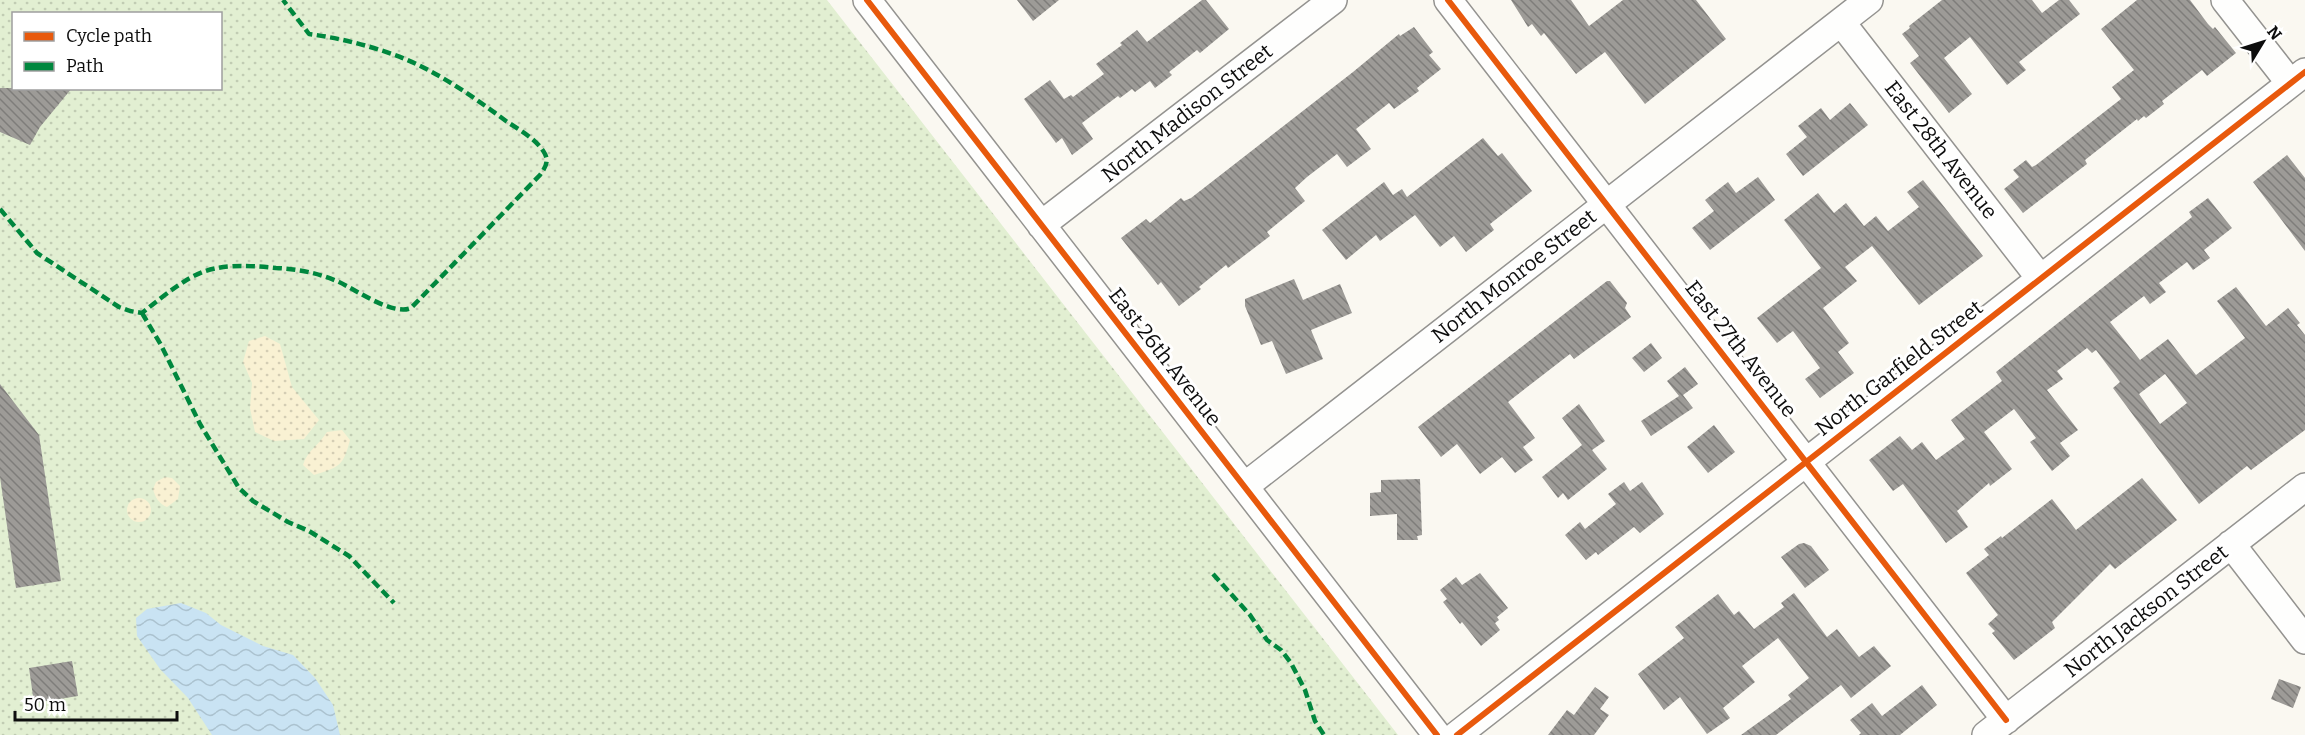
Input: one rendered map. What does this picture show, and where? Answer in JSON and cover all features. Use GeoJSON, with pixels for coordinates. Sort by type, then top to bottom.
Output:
{"type":"FeatureCollection","features":[{"type":"Feature","properties":{"kind":"street","name":"East 26th Avenue"},"geometry":{"type":"LineString","coordinates":[[867,0],[1437,735]]}},
{"type":"Feature","properties":{"kind":"street","name":"North Madison Street"},"geometry":{"type":"LineString","coordinates":[[1041,225],[1333,0]]}},
{"type":"Feature","properties":{"kind":"street","name":"East 27th Avenue"},"geometry":{"type":"LineString","coordinates":[[1448,0],[1807,462],[1996,727]]}},
{"type":"Feature","properties":{"kind":"street","name":"North Monroe Street"},"geometry":{"type":"LineString","coordinates":[[1245,486],[1869,0]]}},
{"type":"Feature","properties":{"kind":"street"},"geometry":{"type":"LineString","coordinates":[[2225,0],[2297,77]]}},
{"type":"Feature","properties":{"kind":"street","name":"East 28th Avenue"},"geometry":{"type":"LineString","coordinates":[[1841,22],[2040,278]]}},
{"type":"Feature","properties":{"kind":"street","name":"North Garfield Street"},"geometry":{"type":"LineString","coordinates":[[1457,735],[2297,77]]}},
{"type":"Feature","properties":{"kind":"street","name":"North Jackson Street"},"geometry":{"type":"LineString","coordinates":[[1996,727],[2305,487]]}},
{"type":"Feature","properties":{"kind":"street"},"geometry":{"type":"LineString","coordinates":[[2231,544],[2305,640]]}},
{"type":"Feature","properties":{"kind":"green space"},"geometry":{"type":"Polygon","coordinates":[[[0,0],[827,0],[1398,735],[0,735],[0,0]]]}},
{"type":"Feature","properties":{"kind":"sand"},"geometry":{"type":"Polygon","coordinates":[[[265,336],[280,344],[292,387],[319,420],[304,439],[274,441],[255,432],[250,408],[252,383],[243,362],[249,341],[265,336]]]}},
{"type":"Feature","properties":{"kind":"sand"},"geometry":{"type":"Polygon","coordinates":[[[342,430],[350,440],[342,460],[330,470],[314,475],[303,465],[307,456],[327,432],[342,430]]]}},
{"type":"Feature","properties":{"kind":"sand"},"geometry":{"type":"Polygon","coordinates":[[[165,477],[172,478],[180,486],[178,499],[167,507],[158,500],[153,489],[156,482],[165,477]]]}},
{"type":"Feature","properties":{"kind":"sand"},"geometry":{"type":"Polygon","coordinates":[[[134,498],[144,498],[151,505],[151,515],[144,522],[134,522],[127,515],[127,505],[134,498]]]}},
{"type":"Feature","properties":{"kind":"water"},"geometry":{"type":"Polygon","coordinates":[[[181,603],[206,613],[221,625],[263,646],[293,655],[315,678],[333,705],[340,735],[212,735],[188,698],[160,669],[137,636],[136,618],[147,609],[181,603]]]}},
{"type":"Feature","properties":{"kind":"building"},"geometry":{"type":"Polygon","coordinates":[[[1017,0],[1059,0],[1033,21],[1017,0]]]}},
{"type":"Feature","properties":{"kind":"building"},"geometry":{"type":"Polygon","coordinates":[[[1202,0],[1206,0],[1229,29],[1200,53],[1197,50],[1169,72],[1172,75],[1155,88],[1150,81],[1135,92],[1132,89],[1120,98],[1118,96],[1082,123],[1093,139],[1072,155],[1062,138],[1056,143],[1024,99],[1050,80],[1064,99],[1071,95],[1073,97],[1104,74],[1096,64],[1122,45],[1120,43],[1137,30],[1147,42],[1202,0]]]}},
{"type":"Feature","properties":{"kind":"building"},"geometry":{"type":"Polygon","coordinates":[[[1511,0],[1571,0],[1589,26],[1623,0],[1696,0],[1726,39],[1645,104],[1605,52],[1576,74],[1544,33],[1541,36],[1532,24],[1528,27],[1511,0]]]}},
{"type":"Feature","properties":{"kind":"building"},"geometry":{"type":"Polygon","coordinates":[[[1942,0],[2032,0],[2042,13],[2059,0],[2069,0],[2080,14],[2019,62],[2026,70],[2007,85],[1970,37],[1944,58],[1972,94],[1949,113],[1910,63],[1919,56],[1902,34],[1942,0]]]}},
{"type":"Feature","properties":{"kind":"building"},"geometry":{"type":"Polygon","coordinates":[[[2137,0],[2190,0],[2208,24],[2213,29],[2215,27],[2236,53],[2207,76],[2202,70],[2162,101],[2164,104],[2146,118],[2144,116],[2138,121],[2137,119],[2085,160],[2087,164],[2023,213],[2004,189],[2019,177],[2013,170],[2026,160],[2032,167],[2036,165],[2121,99],[2112,87],[2134,70],[2101,29],[2137,0]]]}},
{"type":"Feature","properties":{"kind":"building"},"geometry":{"type":"Polygon","coordinates":[[[1414,27],[1433,52],[1429,55],[1441,69],[1417,88],[1419,91],[1394,109],[1389,103],[1356,129],[1371,149],[1347,167],[1337,154],[1307,177],[1295,188],[1305,201],[1267,232],[1270,236],[1228,268],[1226,265],[1179,306],[1161,282],[1158,285],[1121,238],[1146,219],[1150,223],[1181,198],[1184,201],[1191,198],[1399,34],[1400,36],[1414,27]]]}},
{"type":"Feature","properties":{"kind":"building"},"geometry":{"type":"Polygon","coordinates":[[[0,88],[70,90],[40,127],[30,145],[0,132],[0,88]]]}},
{"type":"Feature","properties":{"kind":"building"},"geometry":{"type":"Polygon","coordinates":[[[1850,103],[1868,125],[1803,176],[1786,154],[1807,137],[1798,126],[1821,108],[1830,120],[1850,103]]]}},
{"type":"Feature","properties":{"kind":"building"},"geometry":{"type":"Polygon","coordinates":[[[1483,138],[1498,156],[1502,153],[1532,191],[1490,224],[1494,230],[1466,252],[1454,236],[1440,247],[1415,215],[1380,241],[1376,235],[1346,260],[1322,230],[1384,182],[1393,195],[1402,189],[1407,197],[1483,138]]]}},
{"type":"Feature","properties":{"kind":"building"},"geometry":{"type":"Polygon","coordinates":[[[2287,155],[2305,178],[2305,251],[2253,182],[2287,155]]]}},
{"type":"Feature","properties":{"kind":"building"},"geometry":{"type":"Polygon","coordinates":[[[1758,177],[1775,200],[1710,250],[1692,228],[1714,211],[1705,200],[1728,182],[1736,193],[1758,177]]]}},
{"type":"Feature","properties":{"kind":"building"},"geometry":{"type":"Polygon","coordinates":[[[1923,180],[1983,256],[1919,305],[1872,246],[1845,267],[1857,281],[1823,308],[1849,343],[1838,352],[1854,373],[1820,398],[1805,379],[1820,368],[1793,331],[1777,343],[1757,318],[1821,268],[1784,220],[1818,193],[1834,213],[1846,203],[1864,226],[1876,216],[1888,231],[1919,207],[1907,192],[1923,180]]]}},
{"type":"Feature","properties":{"kind":"building"},"geometry":{"type":"Polygon","coordinates":[[[2208,198],[2232,228],[2204,250],[2210,258],[2193,270],[2187,262],[2159,283],[2166,292],[2150,304],[2144,296],[2110,322],[2140,360],[2168,339],[2196,375],[2245,338],[2217,301],[2236,287],[2266,326],[2288,308],[2300,323],[2297,325],[2305,335],[2305,430],[2251,470],[2247,466],[2199,504],[2113,388],[2120,382],[2096,350],[2092,353],[2087,348],[2057,371],[2063,379],[2047,390],[2078,430],[2060,443],[2070,456],[2052,471],[2030,442],[2036,438],[2014,409],[1984,432],[2012,469],[1990,486],[1989,483],[1957,511],[1968,527],[1946,543],[1903,484],[1893,491],[1869,460],[1900,436],[1912,450],[1922,442],[1936,460],[1965,439],[1951,420],[2002,381],[1996,372],[2192,217],[2189,212],[2208,198]],[[2165,374],[2139,394],[2160,424],[2187,403],[2165,374]]]}},
{"type":"Feature","properties":{"kind":"building"},"geometry":{"type":"Polygon","coordinates":[[[1294,279],[1303,300],[1340,284],[1352,313],[1311,330],[1323,359],[1286,374],[1272,341],[1261,345],[1245,306],[1245,299],[1294,279]]]}},
{"type":"Feature","properties":{"kind":"building"},"geometry":{"type":"Polygon","coordinates":[[[1607,281],[1610,281],[1627,303],[1625,308],[1631,317],[1574,359],[1570,354],[1508,402],[1535,438],[1523,447],[1533,460],[1515,473],[1502,457],[1480,474],[1457,444],[1441,457],[1418,427],[1607,281]]]}},
{"type":"Feature","properties":{"kind":"building"},"geometry":{"type":"Polygon","coordinates":[[[1651,343],[1662,358],[1644,372],[1632,358],[1651,343]]]}},
{"type":"Feature","properties":{"kind":"building"},"geometry":{"type":"Polygon","coordinates":[[[1685,367],[1698,384],[1683,395],[1693,408],[1651,436],[1641,421],[1679,396],[1667,381],[1685,367]]]}},
{"type":"Feature","properties":{"kind":"building"},"geometry":{"type":"Polygon","coordinates":[[[0,384],[39,435],[61,581],[16,588],[0,477],[0,384]]]}},
{"type":"Feature","properties":{"kind":"building"},"geometry":{"type":"Polygon","coordinates":[[[1579,404],[1605,441],[1592,450],[1607,469],[1568,500],[1563,493],[1558,498],[1542,477],[1582,445],[1562,418],[1579,404]]]}},
{"type":"Feature","properties":{"kind":"building"},"geometry":{"type":"Polygon","coordinates":[[[1714,425],[1735,452],[1708,473],[1687,447],[1714,425]]]}},
{"type":"Feature","properties":{"kind":"building"},"geometry":{"type":"Polygon","coordinates":[[[2142,478],[2177,520],[2115,569],[2110,564],[2052,622],[2055,628],[2014,660],[1992,633],[1995,631],[1988,624],[1998,615],[1966,573],[1989,555],[1984,549],[2001,536],[2002,538],[2052,499],[2076,530],[2142,478]]]}},
{"type":"Feature","properties":{"kind":"building"},"geometry":{"type":"Polygon","coordinates":[[[1420,479],[1422,535],[1417,536],[1418,540],[1397,540],[1397,514],[1370,516],[1370,493],[1381,492],[1381,480],[1420,479]]]}},
{"type":"Feature","properties":{"kind":"building"},"geometry":{"type":"Polygon","coordinates":[[[1624,482],[1630,491],[1642,482],[1664,514],[1640,533],[1634,527],[1598,555],[1596,552],[1586,560],[1565,535],[1580,522],[1585,529],[1616,504],[1608,494],[1624,482]]]}},
{"type":"Feature","properties":{"kind":"building"},"geometry":{"type":"Polygon","coordinates":[[[1804,543],[1811,546],[1829,570],[1805,588],[1781,557],[1804,543]]]}},
{"type":"Feature","properties":{"kind":"building"},"geometry":{"type":"Polygon","coordinates":[[[1480,573],[1508,608],[1497,617],[1499,620],[1495,623],[1500,630],[1481,646],[1443,602],[1447,599],[1440,590],[1456,577],[1462,585],[1480,573]]]}},
{"type":"Feature","properties":{"kind":"building"},"geometry":{"type":"Polygon","coordinates":[[[1794,593],[1827,637],[1837,629],[1859,657],[1874,646],[1891,666],[1851,698],[1841,685],[1776,735],[1741,735],[1791,699],[1788,695],[1809,678],[1778,638],[1742,666],[1755,682],[1723,708],[1730,718],[1707,734],[1680,697],[1664,710],[1638,674],[1684,638],[1675,627],[1718,594],[1734,615],[1739,611],[1754,629],[1784,607],[1781,603],[1794,593]]]}},
{"type":"Feature","properties":{"kind":"building"},"geometry":{"type":"Polygon","coordinates":[[[72,661],[78,696],[34,703],[29,668],[72,661]]]}},
{"type":"Feature","properties":{"kind":"building"},"geometry":{"type":"Polygon","coordinates":[[[2279,679],[2301,687],[2293,708],[2271,699],[2279,679]]]}},
{"type":"Feature","properties":{"kind":"building"},"geometry":{"type":"Polygon","coordinates":[[[1922,685],[1937,705],[1900,735],[1859,735],[1861,733],[1850,720],[1872,703],[1882,716],[1922,685]]]}},
{"type":"Feature","properties":{"kind":"building"},"geometry":{"type":"Polygon","coordinates":[[[1595,687],[1609,697],[1600,709],[1609,715],[1594,735],[1548,735],[1567,710],[1574,715],[1595,687]]]}},
{"type":"Feature","properties":{"kind":"marked path"},"geometry":{"type":"LineString","coordinates":[[0,209],[37,253],[119,307],[130,311],[142,313],[189,278],[217,268],[233,266],[308,272],[339,282],[385,305],[403,310],[411,308],[540,175],[545,167],[545,154],[527,135],[466,93],[424,68],[374,48],[309,34],[283,0]]}},
{"type":"Feature","properties":{"kind":"marked path"},"geometry":{"type":"LineString","coordinates":[[142,313],[161,345],[200,424],[239,488],[253,501],[288,522],[309,531],[349,556],[394,603]]}},
{"type":"Feature","properties":{"kind":"marked path"},"geometry":{"type":"LineString","coordinates":[[1213,574],[1250,615],[1267,640],[1281,650],[1291,663],[1305,690],[1315,721],[1324,735]]}},
{"type":"Feature","properties":{"kind":"cycle path"},"geometry":{"type":"LineString","coordinates":[[867,0],[1437,735]]}},
{"type":"Feature","properties":{"kind":"cycle path"},"geometry":{"type":"LineString","coordinates":[[1448,0],[2006,720]]}},
{"type":"Feature","properties":{"kind":"cycle path"},"geometry":{"type":"LineString","coordinates":[[1457,735],[2305,72]]}}]}
